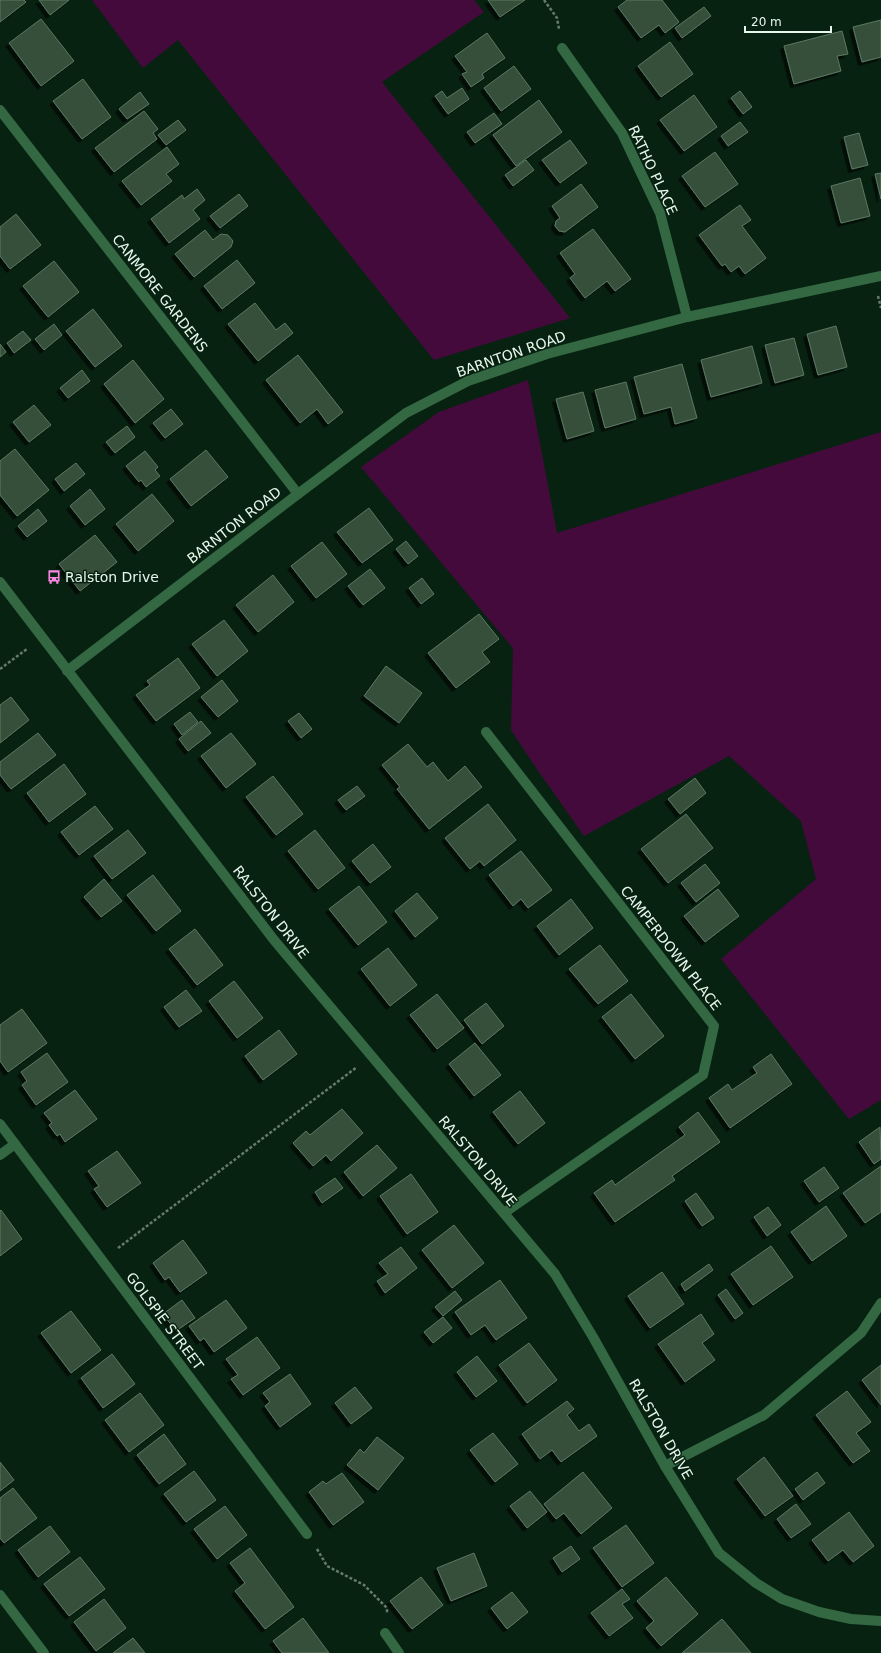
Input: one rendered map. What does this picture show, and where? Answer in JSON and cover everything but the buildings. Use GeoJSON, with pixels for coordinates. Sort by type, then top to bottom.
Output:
{"type":"FeatureCollection","features":[{"type":"Feature","properties":{"kind":"street","name":"RATHO PLACE"},"geometry":{"type":"LineString","coordinates":[[562,48],[622,133],[632,153],[660,214],[687,317]]}},
{"type":"Feature","properties":{"kind":"street","name":"CANMORE GARDENS"},"geometry":{"type":"LineString","coordinates":[[0,110],[298,494]]}},
{"type":"Feature","properties":{"kind":"street","name":"BARNTON ROAD"},"geometry":{"type":"LineString","coordinates":[[67,671],[406,413],[468,381],[547,354],[687,317],[881,276]]}},
{"type":"Feature","properties":{"kind":"street","name":"RALSTON DRIVE"},"geometry":{"type":"LineString","coordinates":[[0,582],[274,940],[555,1274],[593,1337],[665,1466],[719,1553],[756,1583],[782,1598],[819,1612],[851,1619],[881,1621]]}},
{"type":"Feature","properties":{"kind":"street","name":"CAMPERDOWN PLACE"},"geometry":{"type":"LineString","coordinates":[[486,732],[714,1026],[702,1075],[504,1213]]}},
{"type":"Feature","properties":{"kind":"street","name":"GOLSPIE STREET"},"geometry":{"type":"LineString","coordinates":[[0,1124],[307,1534]]}},
{"type":"Feature","properties":{"kind":"street"},"geometry":{"type":"LineString","coordinates":[[0,1155],[15,1144]]}},
{"type":"Feature","properties":{"kind":"street"},"geometry":{"type":"LineString","coordinates":[[665,1466],[764,1415],[861,1333],[881,1303]]}},
{"type":"Feature","properties":{"kind":"street"},"geometry":{"type":"LineString","coordinates":[[0,1595],[41,1652]]}},
{"type":"Feature","properties":{"kind":"street"},"geometry":{"type":"LineString","coordinates":[[385,1633],[399,1653]]}},
{"type":"Feature","properties":{"kind":"path"},"geometry":{"type":"LineString","coordinates":[[544,0],[557,18],[562,48]]}},
{"type":"Feature","properties":{"kind":"path"},"geometry":{"type":"LineString","coordinates":[[0,669],[42,637]]}},
{"type":"Feature","properties":{"kind":"path"},"geometry":{"type":"LineString","coordinates":[[102,1260],[372,1056]]}},
{"type":"Feature","properties":{"kind":"path"},"geometry":{"type":"LineString","coordinates":[[307,1534],[327,1566],[364,1585],[387,1608],[385,1633]]}},
{"type":"Feature","properties":{"kind":"shaded area"},"geometry":{"type":"Polygon","coordinates":[[[92,0],[474,0],[484,12],[382,82],[570,318],[434,360],[178,40],[143,68],[92,0]]]}},
{"type":"Feature","properties":{"kind":"shaded area"},"geometry":{"type":"Polygon","coordinates":[[[528,380],[557,533],[881,432],[881,1100],[849,1119],[721,959],[816,879],[801,821],[729,756],[584,836],[511,730],[513,648],[361,467],[439,412],[528,380]]]}},
{"type":"Feature","properties":{"kind":"place","name":"Ralston Drive"},"geometry":{"type":"Point","coordinates":[54,577]}}]}
